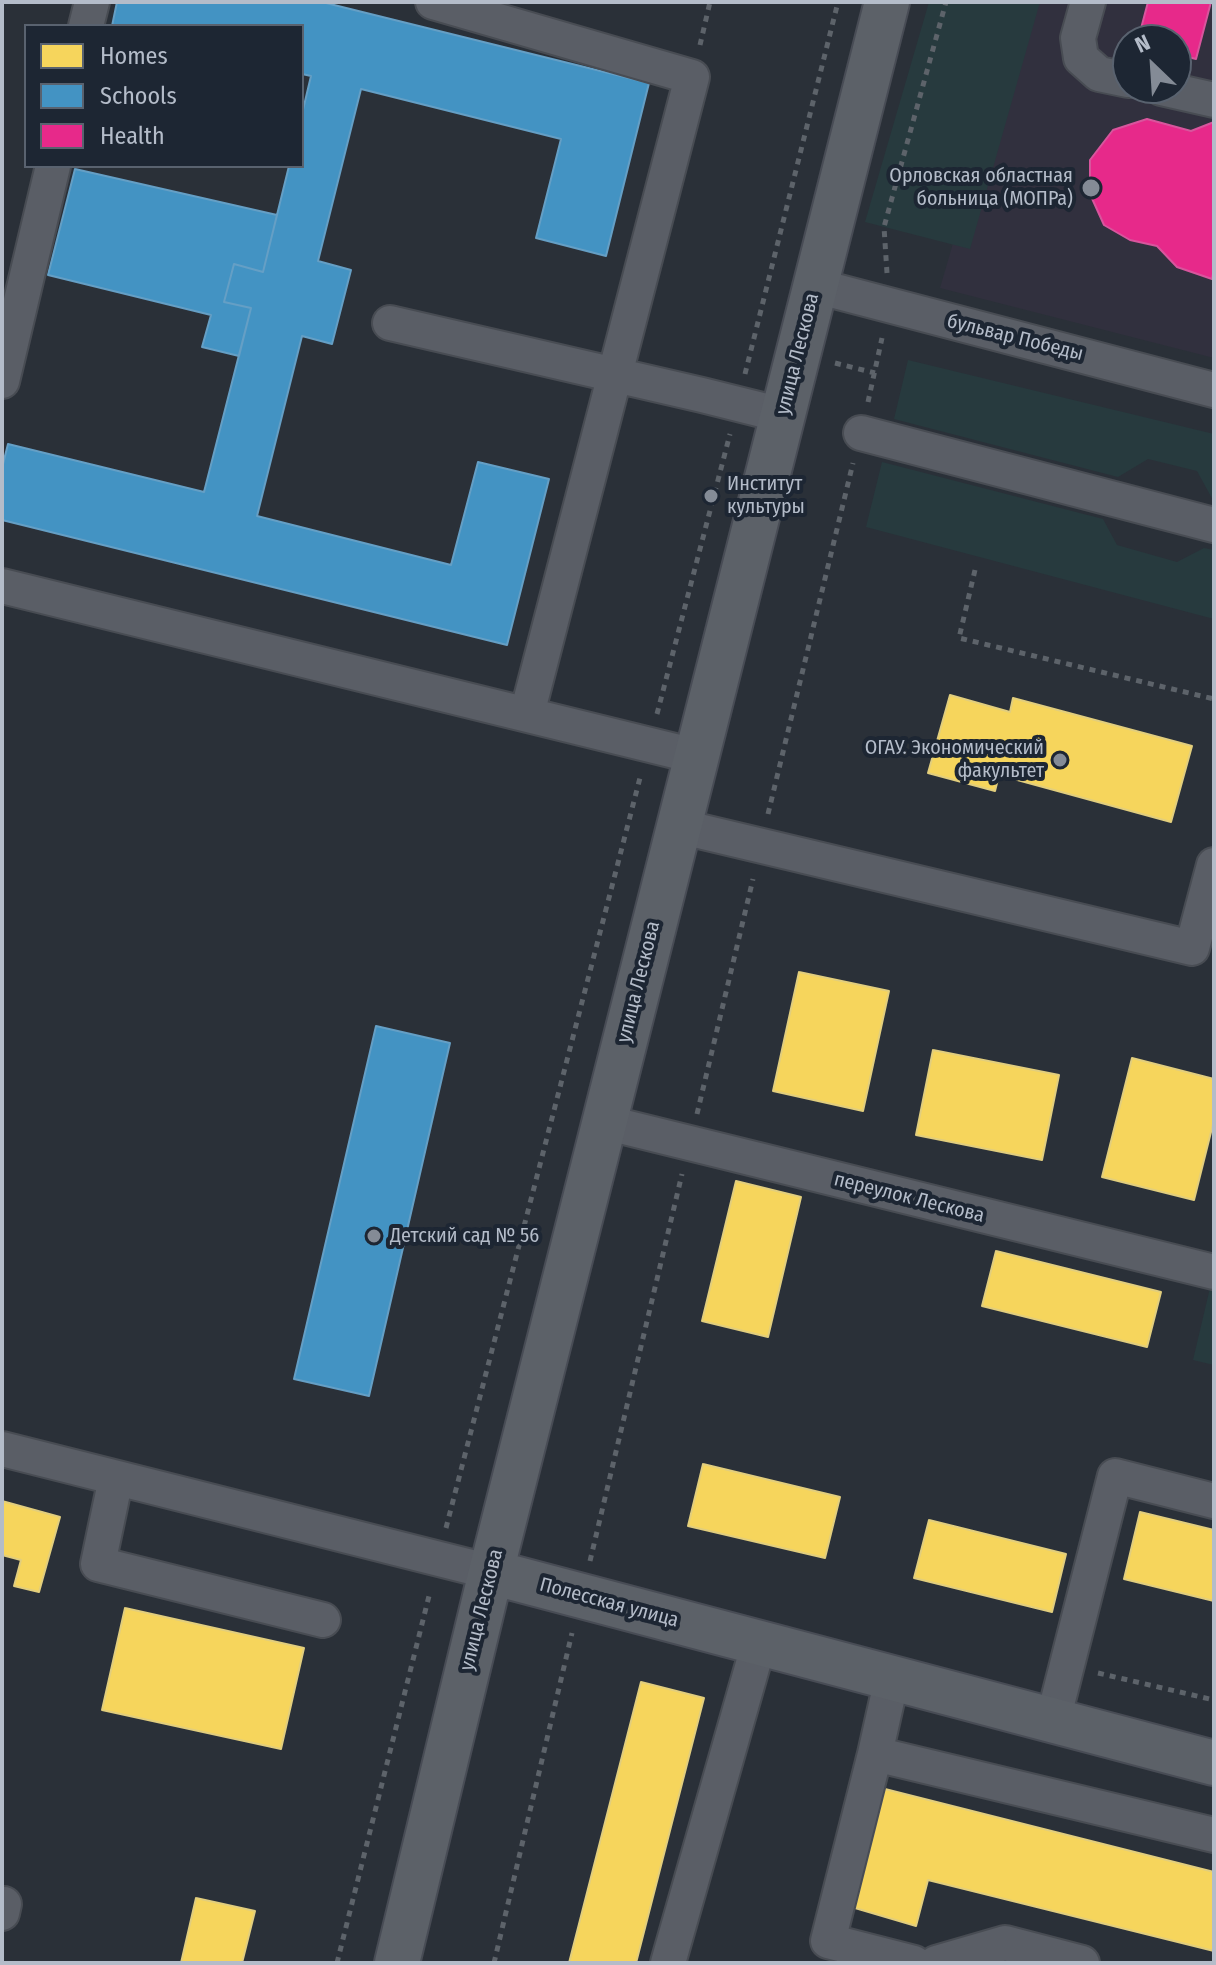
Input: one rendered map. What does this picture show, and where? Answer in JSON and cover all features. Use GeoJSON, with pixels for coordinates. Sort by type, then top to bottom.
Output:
{"type":"FeatureCollection","features":[{"type":"Feature","properties":{"kind":"main road","name":"улица Лескова"},"geometry":{"type":"LineString","coordinates":[[397,1963],[491,1572],[887,2]]}},
{"type":"Feature","properties":{"kind":"main road","name":"Полесская улица"},"geometry":{"type":"LineString","coordinates":[[491,1572],[1214,1763]]}},
{"type":"Feature","properties":{"kind":"street"},"geometry":{"type":"LineString","coordinates":[[86,24],[92,2]]}},
{"type":"Feature","properties":{"kind":"street"},"geometry":{"type":"LineString","coordinates":[[433,2],[692,77],[527,714]]}},
{"type":"Feature","properties":{"kind":"street"},"geometry":{"type":"LineString","coordinates":[[1088,2],[1078,38],[1081,58],[1099,74],[1112,77]]}},
{"type":"Feature","properties":{"kind":"street"},"geometry":{"type":"LineString","coordinates":[[1192,95],[1214,100]]}},
{"type":"Feature","properties":{"kind":"street"},"geometry":{"type":"LineString","coordinates":[[2,381],[53,168]]}},
{"type":"Feature","properties":{"kind":"street","name":"бульвар Победы"},"geometry":{"type":"LineString","coordinates":[[816,286],[1214,390]]}},
{"type":"Feature","properties":{"kind":"street"},"geometry":{"type":"LineString","coordinates":[[390,323],[782,415]]}},
{"type":"Feature","properties":{"kind":"street"},"geometry":{"type":"LineString","coordinates":[[861,433],[1214,525]]}},
{"type":"Feature","properties":{"kind":"street"},"geometry":{"type":"LineString","coordinates":[[2,586],[695,756]]}},
{"type":"Feature","properties":{"kind":"street"},"geometry":{"type":"LineString","coordinates":[[678,826],[1192,948],[1214,865]]}},
{"type":"Feature","properties":{"kind":"street","name":"переулок Лескова"},"geometry":{"type":"LineString","coordinates":[[604,1122],[1214,1272]]}},
{"type":"Feature","properties":{"kind":"street","name":"Полесская улица"},"geometry":{"type":"LineString","coordinates":[[2,1449],[491,1572]]}},
{"type":"Feature","properties":{"kind":"street"},"geometry":{"type":"LineString","coordinates":[[1053,1720],[1115,1476],[1214,1501]]}},
{"type":"Feature","properties":{"kind":"street"},"geometry":{"type":"LineString","coordinates":[[116,1478],[98,1564],[323,1620]]}},
{"type":"Feature","properties":{"kind":"street"},"geometry":{"type":"LineString","coordinates":[[668,1963],[759,1643]]}},
{"type":"Feature","properties":{"kind":"street"},"geometry":{"type":"LineString","coordinates":[[892,1678],[828,1952],[914,1963]]}},
{"type":"Feature","properties":{"kind":"street"},"geometry":{"type":"LineString","coordinates":[[875,1754],[1214,1835]]}},
{"type":"Feature","properties":{"kind":"street"},"geometry":{"type":"LineString","coordinates":[[2,1904],[2,1913]]}},
{"type":"Feature","properties":{"kind":"street"},"geometry":{"type":"LineString","coordinates":[[936,1963],[1005,1943],[1082,1963]]}},
{"type":"Feature","properties":{"kind":"path"},"geometry":{"type":"LineString","coordinates":[[692,77],[710,2]]}},
{"type":"Feature","properties":{"kind":"path"},"geometry":{"type":"LineString","coordinates":[[337,1963],[438,1559],[738,404],[838,2]]}},
{"type":"Feature","properties":{"kind":"path"},"geometry":{"type":"LineString","coordinates":[[494,1963],[861,433],[889,306],[884,227],[946,2]]}},
{"type":"Feature","properties":{"kind":"path"},"geometry":{"type":"LineString","coordinates":[[975,570],[959,638],[1214,699]]}},
{"type":"Feature","properties":{"kind":"path"},"geometry":{"type":"LineString","coordinates":[[1067,1666],[1214,1700]]}},
{"type":"Feature","properties":{"kind":"shaded area","name":"Орловская областная больница (МОПРа)"},"geometry":{"type":"Polygon","coordinates":[[[1023,2],[1214,2],[1214,358],[940,288],[1023,2]]]}},
{"type":"Feature","properties":{"kind":"green space"},"geometry":{"type":"Polygon","coordinates":[[[929,2],[1040,2],[970,249],[865,222],[929,2]]]}},
{"type":"Feature","properties":{"kind":"green space"},"geometry":{"type":"Polygon","coordinates":[[[908,360],[1214,434],[1214,502],[1197,471],[1148,459],[1118,477],[894,419],[908,360]]]}},
{"type":"Feature","properties":{"kind":"green space"},"geometry":{"type":"Polygon","coordinates":[[[882,462],[1103,519],[1117,545],[1177,562],[1204,548],[1214,550],[1214,619],[866,527],[882,462]]]}},
{"type":"Feature","properties":{"kind":"green space"},"geometry":{"type":"Polygon","coordinates":[[[1214,1271],[1214,1365],[1193,1360],[1214,1271]]]}},
{"type":"Feature","properties":{"kind":"building: Homes","name":"ОГАУ. Экономический факультет"},"geometry":{"type":"Polygon","coordinates":[[[950,695],[1010,712],[1013,698],[1192,746],[1171,822],[999,775],[995,791],[928,773],[950,695]]]}},
{"type":"Feature","properties":{"kind":"building: Homes"},"geometry":{"type":"Polygon","coordinates":[[[799,972],[889,991],[863,1111],[773,1091],[799,972]]]}},
{"type":"Feature","properties":{"kind":"building: Homes"},"geometry":{"type":"Polygon","coordinates":[[[933,1050],[1059,1075],[1042,1160],[916,1135],[933,1050]]]}},
{"type":"Feature","properties":{"kind":"building: Homes"},"geometry":{"type":"Polygon","coordinates":[[[1132,1058],[1214,1079],[1214,1120],[1194,1200],[1102,1177],[1132,1058]]]}},
{"type":"Feature","properties":{"kind":"building: Homes"},"geometry":{"type":"Polygon","coordinates":[[[736,1181],[801,1197],[768,1337],[702,1321],[736,1181]]]}},
{"type":"Feature","properties":{"kind":"building: Homes"},"geometry":{"type":"Polygon","coordinates":[[[996,1251],[1161,1292],[1147,1347],[982,1306],[996,1251]]]}},
{"type":"Feature","properties":{"kind":"building: Homes"},"geometry":{"type":"Polygon","coordinates":[[[703,1464],[840,1497],[825,1558],[688,1526],[703,1464]]]}},
{"type":"Feature","properties":{"kind":"building: Homes"},"geometry":{"type":"Polygon","coordinates":[[[2,1501],[60,1517],[39,1592],[14,1586],[21,1560],[2,1555],[2,1501]]]}},
{"type":"Feature","properties":{"kind":"building: Homes"},"geometry":{"type":"Polygon","coordinates":[[[1140,1512],[1214,1530],[1214,1601],[1124,1579],[1140,1512]]]}},
{"type":"Feature","properties":{"kind":"building: Homes"},"geometry":{"type":"Polygon","coordinates":[[[929,1520],[1066,1554],[1052,1612],[914,1578],[929,1520]]]}},
{"type":"Feature","properties":{"kind":"building: Homes"},"geometry":{"type":"Polygon","coordinates":[[[125,1608],[304,1648],[281,1749],[102,1710],[125,1608]]]}},
{"type":"Feature","properties":{"kind":"building: Homes"},"geometry":{"type":"Polygon","coordinates":[[[641,1682],[704,1698],[636,1963],[569,1963],[641,1682]]]}},
{"type":"Feature","properties":{"kind":"building: Homes"},"geometry":{"type":"Polygon","coordinates":[[[885,1789],[1214,1872],[1214,1951],[928,1880],[916,1926],[855,1908],[885,1789]]]}},
{"type":"Feature","properties":{"kind":"building: Homes"},"geometry":{"type":"Polygon","coordinates":[[[196,1898],[255,1911],[242,1963],[181,1963],[196,1898]]]}},
{"type":"Feature","properties":{"kind":"building: Schools"},"geometry":{"type":"Polygon","coordinates":[[[117,2],[322,2],[649,83],[606,256],[536,238],[561,139],[361,89],[318,261],[351,270],[332,344],[302,336],[257,516],[451,565],[478,462],[549,479],[507,645],[2,520],[2,468],[8,444],[204,492],[251,308],[224,302],[234,264],[263,272],[289,168],[304,168],[304,106],[311,76],[304,74],[304,24],[112,24],[117,2]]]}},
{"type":"Feature","properties":{"kind":"building: Schools"},"geometry":{"type":"Polygon","coordinates":[[[75,169],[277,215],[263,272],[234,264],[224,302],[251,308],[239,356],[202,347],[211,315],[48,275],[75,169]]]}},
{"type":"Feature","properties":{"kind":"building: Schools"},"geometry":{"type":"Polygon","coordinates":[[[376,1026],[450,1043],[369,1396],[294,1379],[376,1026]]]}},
{"type":"Feature","properties":{"kind":"building: Health"},"geometry":{"type":"Polygon","coordinates":[[[1148,2],[1211,2],[1196,59],[1192,58],[1192,24],[1142,24],[1148,2]]]}},
{"type":"Feature","properties":{"kind":"building: Health"},"geometry":{"type":"Polygon","coordinates":[[[1147,119],[1191,131],[1214,122],[1212,279],[1177,267],[1157,246],[1130,240],[1104,225],[1090,194],[1090,160],[1113,130],[1147,119]]]}},
{"type":"Feature","properties":{"kind":"place","name":"Орловская областная больница (МОПРа)"},"geometry":{"type":"Point","coordinates":[1091,188]}},
{"type":"Feature","properties":{"kind":"place","name":"Институт культуры"},"geometry":{"type":"Point","coordinates":[711,496]}},
{"type":"Feature","properties":{"kind":"place","name":"ОГАУ. Экономический факультет"},"geometry":{"type":"Point","coordinates":[1060,760]}},
{"type":"Feature","properties":{"kind":"place","name":"Детский сад № 56"},"geometry":{"type":"Point","coordinates":[374,1236]}}]}
